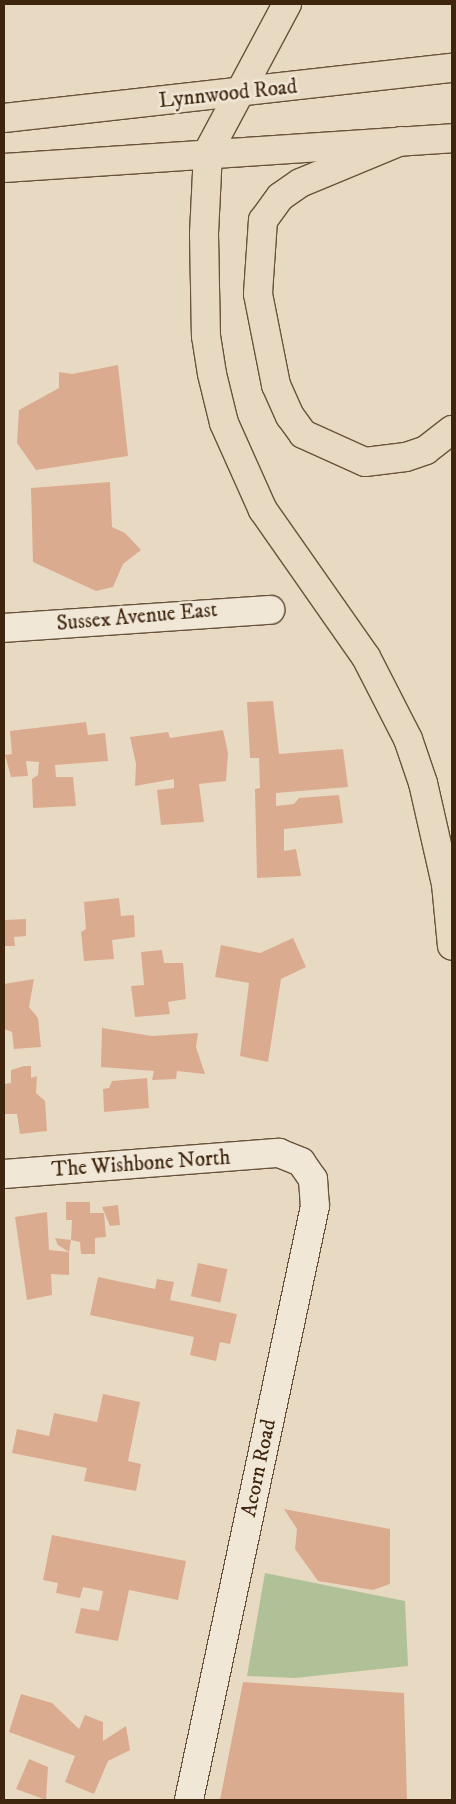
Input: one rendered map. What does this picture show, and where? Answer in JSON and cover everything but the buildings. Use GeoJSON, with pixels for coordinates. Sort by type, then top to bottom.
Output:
{"type":"FeatureCollection","features":[{"type":"Feature","properties":{"kind":"main road"},"geometry":{"type":"LineString","coordinates":[[287,4],[270,40],[236,93],[208,152],[204,234],[206,336],[224,423],[264,510],[366,657],[408,739],[423,784],[446,884],[452,946]]}},
{"type":"Feature","properties":{"kind":"main road","name":"Lynnwood Road"},"geometry":{"type":"LineString","coordinates":[[4,118],[445,69]]}},
{"type":"Feature","properties":{"kind":"main road"},"geometry":{"type":"LineString","coordinates":[[4,168],[208,152],[427,139]]}},
{"type":"Feature","properties":{"kind":"main road"},"geometry":{"type":"LineString","coordinates":[[427,139],[300,182],[280,197],[263,220],[258,294],[276,385],[290,416],[303,434],[365,462],[413,455],[452,430]]}},
{"type":"Feature","properties":{"kind":"street","name":"Sussex Avenue East"},"geometry":{"type":"LineString","coordinates":[[4,628],[270,610]]}},
{"type":"Feature","properties":{"kind":"street","name":"The Wishbone North"},"geometry":{"type":"LineString","coordinates":[[4,1174],[279,1154]]}},
{"type":"Feature","properties":{"kind":"street","name":"Acorn Road"},"geometry":{"type":"LineString","coordinates":[[189,1800],[315,1206],[315,1190],[308,1170],[295,1158],[279,1154]]}},
{"type":"Feature","properties":{"kind":"green space"},"geometry":{"type":"Polygon","coordinates":[[[265,1573],[405,1601],[408,1666],[295,1678],[247,1676],[265,1573]]]}}]}
